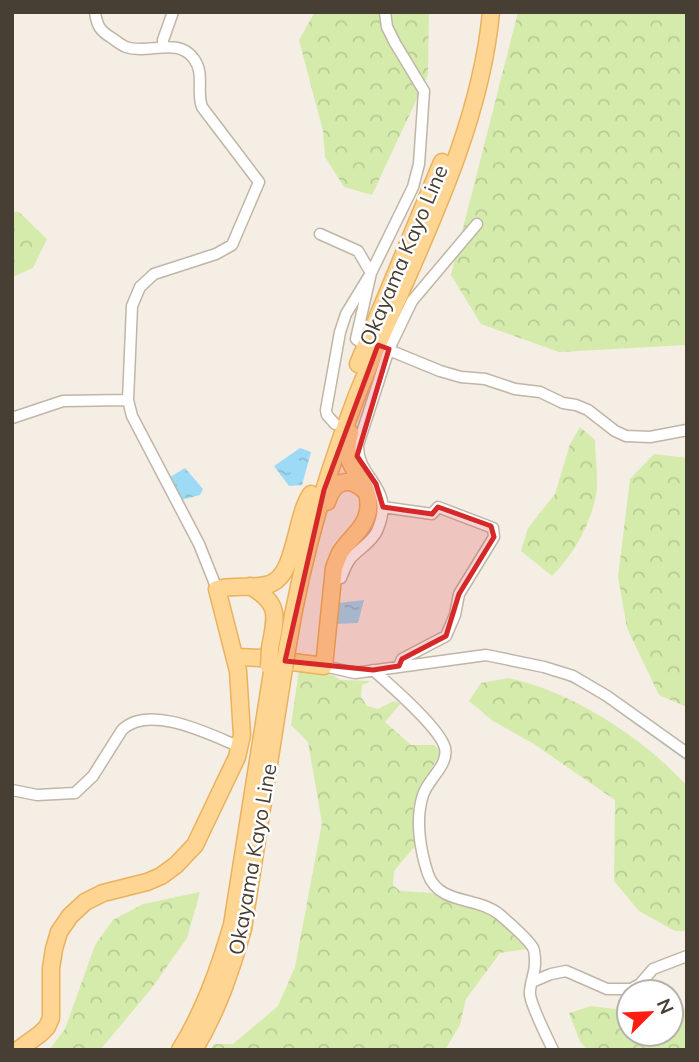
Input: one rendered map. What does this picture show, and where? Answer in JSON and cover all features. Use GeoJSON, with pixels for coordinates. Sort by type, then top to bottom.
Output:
{"type":"FeatureCollection","features":[{"type":"Feature","properties":{"kind":"main road","name":"Okayama Kayo Line"},"geometry":{"type":"LineString","coordinates":[[366,492],[364,482],[347,459],[347,446],[376,349],[470,88],[482,12]]}},
{"type":"Feature","properties":{"kind":"main road","name":"Okayama Kayo Line"},"geometry":{"type":"LineString","coordinates":[[278,649],[298,588],[334,456],[473,110],[489,42],[491,12]]}},
{"type":"Feature","properties":{"kind":"main road","name":"Okayama Kayo Line"},"geometry":{"type":"LineString","coordinates":[[194,1050],[216,1008],[232,968],[243,929],[278,649],[294,558],[311,494],[335,425],[376,349]]}},
{"type":"Feature","properties":{"kind":"main road","name":"Okayama Kayo Line"},"geometry":{"type":"LineString","coordinates":[[298,588],[309,568],[328,496],[336,485],[351,481],[366,492]]}},
{"type":"Feature","properties":{"kind":"main road"},"geometry":{"type":"LineString","coordinates":[[236,657],[324,666],[333,580],[340,553],[364,523],[368,511],[366,492]]}},
{"type":"Feature","properties":{"kind":"main road","name":"Okayama Kayo Line"},"geometry":{"type":"LineString","coordinates":[[18,1050],[47,1027],[51,1018],[51,968],[54,949],[59,932],[70,916],[85,902],[103,893],[161,876],[195,845],[208,821],[240,747],[242,735],[236,657],[217,589],[231,585],[270,584],[281,577],[287,566],[303,505],[311,494]]}},
{"type":"Feature","properties":{"kind":"main road","name":"Okayama Kayo Line"},"geometry":{"type":"LineString","coordinates":[[250,586],[270,600],[274,608],[278,649]]}},
{"type":"Feature","properties":{"kind":"main road","name":"Okayama Kayo Line"},"geometry":{"type":"LineString","coordinates":[[180,1050],[205,1004],[232,925],[276,667]]}},
{"type":"Feature","properties":{"kind":"street"},"geometry":{"type":"LineString","coordinates":[[95,12],[101,32],[125,47],[181,49],[195,60],[200,69],[202,107],[257,177],[259,187],[232,245],[216,254],[154,274],[140,287],[132,306],[128,400],[132,416],[199,544],[217,589]]}},
{"type":"Feature","properties":{"kind":"street"},"geometry":{"type":"LineString","coordinates":[[163,47],[173,12]]}},
{"type":"Feature","properties":{"kind":"street"},"geometry":{"type":"LineString","coordinates":[[335,425],[326,410],[340,332],[346,314],[371,273],[413,187],[419,164],[424,91],[395,43],[387,27],[384,12]]}},
{"type":"Feature","properties":{"kind":"street"},"geometry":{"type":"LineString","coordinates":[[333,580],[341,578],[349,560],[377,532],[383,507],[376,484],[362,467],[358,456],[376,349],[477,224]]}},
{"type":"Feature","properties":{"kind":"street"},"geometry":{"type":"LineString","coordinates":[[320,234],[358,251],[371,273],[356,339],[376,349],[461,377],[485,379],[514,389],[540,392],[587,410],[626,436],[650,437],[687,430]]}},
{"type":"Feature","properties":{"kind":"street"},"geometry":{"type":"LineString","coordinates":[[12,418],[62,401],[128,400]]}},
{"type":"Feature","properties":{"kind":"street"},"geometry":{"type":"LineString","coordinates":[[383,507],[432,514],[438,507],[494,528],[494,537],[459,594],[455,615],[446,636],[402,659],[399,666]]}},
{"type":"Feature","properties":{"kind":"street"},"geometry":{"type":"LineString","coordinates":[[324,666],[355,673],[486,655],[544,667],[573,676],[607,696],[687,753]]}},
{"type":"Feature","properties":{"kind":"street"},"geometry":{"type":"LineString","coordinates":[[373,670],[441,737],[444,745],[444,761],[424,792],[419,820],[422,854],[433,886],[453,897],[483,904],[498,914],[534,948],[535,962],[530,995],[553,1050]]}},
{"type":"Feature","properties":{"kind":"street"},"geometry":{"type":"LineString","coordinates":[[12,790],[37,795],[75,793],[93,776],[127,724],[138,721],[164,720],[185,725],[240,747]]}},
{"type":"Feature","properties":{"kind":"street"},"geometry":{"type":"LineString","coordinates":[[532,982],[566,971],[607,989],[631,989],[640,984],[653,969],[687,956]]}},
{"type":"Feature","properties":{"kind":"highlighted area"},"geometry":{"type":"Polygon","coordinates":[[[378,345],[389,349],[357,456],[376,484],[383,507],[432,514],[438,507],[491,526],[494,537],[459,594],[446,636],[402,659],[399,666],[373,670],[285,661],[324,490],[378,345]]]}},
{"type":"Feature","properties":{"kind":"green space"},"geometry":{"type":"Polygon","coordinates":[[[315,12],[429,12],[428,75],[372,195],[344,187],[325,157],[323,131],[299,40],[315,12]]]}},
{"type":"Feature","properties":{"kind":"green space"},"geometry":{"type":"Polygon","coordinates":[[[518,12],[687,12],[687,345],[559,352],[481,324],[451,275],[518,12]]]}},
{"type":"Feature","properties":{"kind":"green space"},"geometry":{"type":"Polygon","coordinates":[[[12,212],[19,212],[47,239],[33,268],[12,277],[12,212]]]}},
{"type":"Feature","properties":{"kind":"green space"},"geometry":{"type":"Polygon","coordinates":[[[580,427],[595,440],[596,495],[590,518],[580,539],[552,576],[521,551],[528,528],[555,494],[570,444],[580,427]]]}},
{"type":"Feature","properties":{"kind":"green space"},"geometry":{"type":"Polygon","coordinates":[[[654,454],[687,458],[687,707],[659,695],[627,628],[618,577],[630,479],[654,454]]]}},
{"type":"Feature","properties":{"kind":"green space"},"geometry":{"type":"Polygon","coordinates":[[[299,670],[333,675],[340,680],[371,681],[362,685],[361,697],[367,706],[378,709],[394,701],[400,704],[385,722],[411,745],[434,745],[441,752],[419,790],[413,807],[416,845],[394,871],[393,885],[400,891],[433,893],[482,911],[498,920],[527,949],[500,953],[466,999],[460,1025],[445,1050],[210,1050],[214,1044],[233,1044],[278,1006],[295,967],[322,823],[308,742],[291,725],[299,670]]]}},
{"type":"Feature","properties":{"kind":"green space"},"geometry":{"type":"Polygon","coordinates":[[[508,678],[556,694],[605,719],[650,751],[687,786],[687,931],[675,931],[639,911],[614,881],[615,800],[534,744],[493,721],[469,701],[481,683],[508,678]]]}},
{"type":"Feature","properties":{"kind":"green space"},"geometry":{"type":"Polygon","coordinates":[[[200,892],[187,938],[151,989],[100,1050],[49,1050],[65,1029],[95,945],[113,920],[143,904],[200,892]]]}},
{"type":"Feature","properties":{"kind":"green space"},"geometry":{"type":"Polygon","coordinates":[[[591,1006],[615,1009],[615,1048],[685,1048],[687,1009],[687,1050],[587,1050],[580,1041],[569,1013],[591,1006]]]}},
{"type":"Feature","properties":{"kind":"water"},"geometry":{"type":"Polygon","coordinates":[[[300,448],[311,452],[302,485],[289,486],[274,466],[300,448]]]}},
{"type":"Feature","properties":{"kind":"water"},"geometry":{"type":"Polygon","coordinates":[[[185,468],[203,489],[200,495],[181,500],[170,477],[185,468]]]}},
{"type":"Feature","properties":{"kind":"water"},"geometry":{"type":"Polygon","coordinates":[[[364,600],[358,623],[335,624],[338,603],[364,600]]]}},
{"type":"Feature","properties":{"kind":"waterway"},"geometry":{"type":"LineString","coordinates":[[564,678],[580,686]]}},
{"type":"Feature","properties":{"kind":"waterway"},"geometry":{"type":"LineString","coordinates":[[615,708],[687,760]]}}]}
